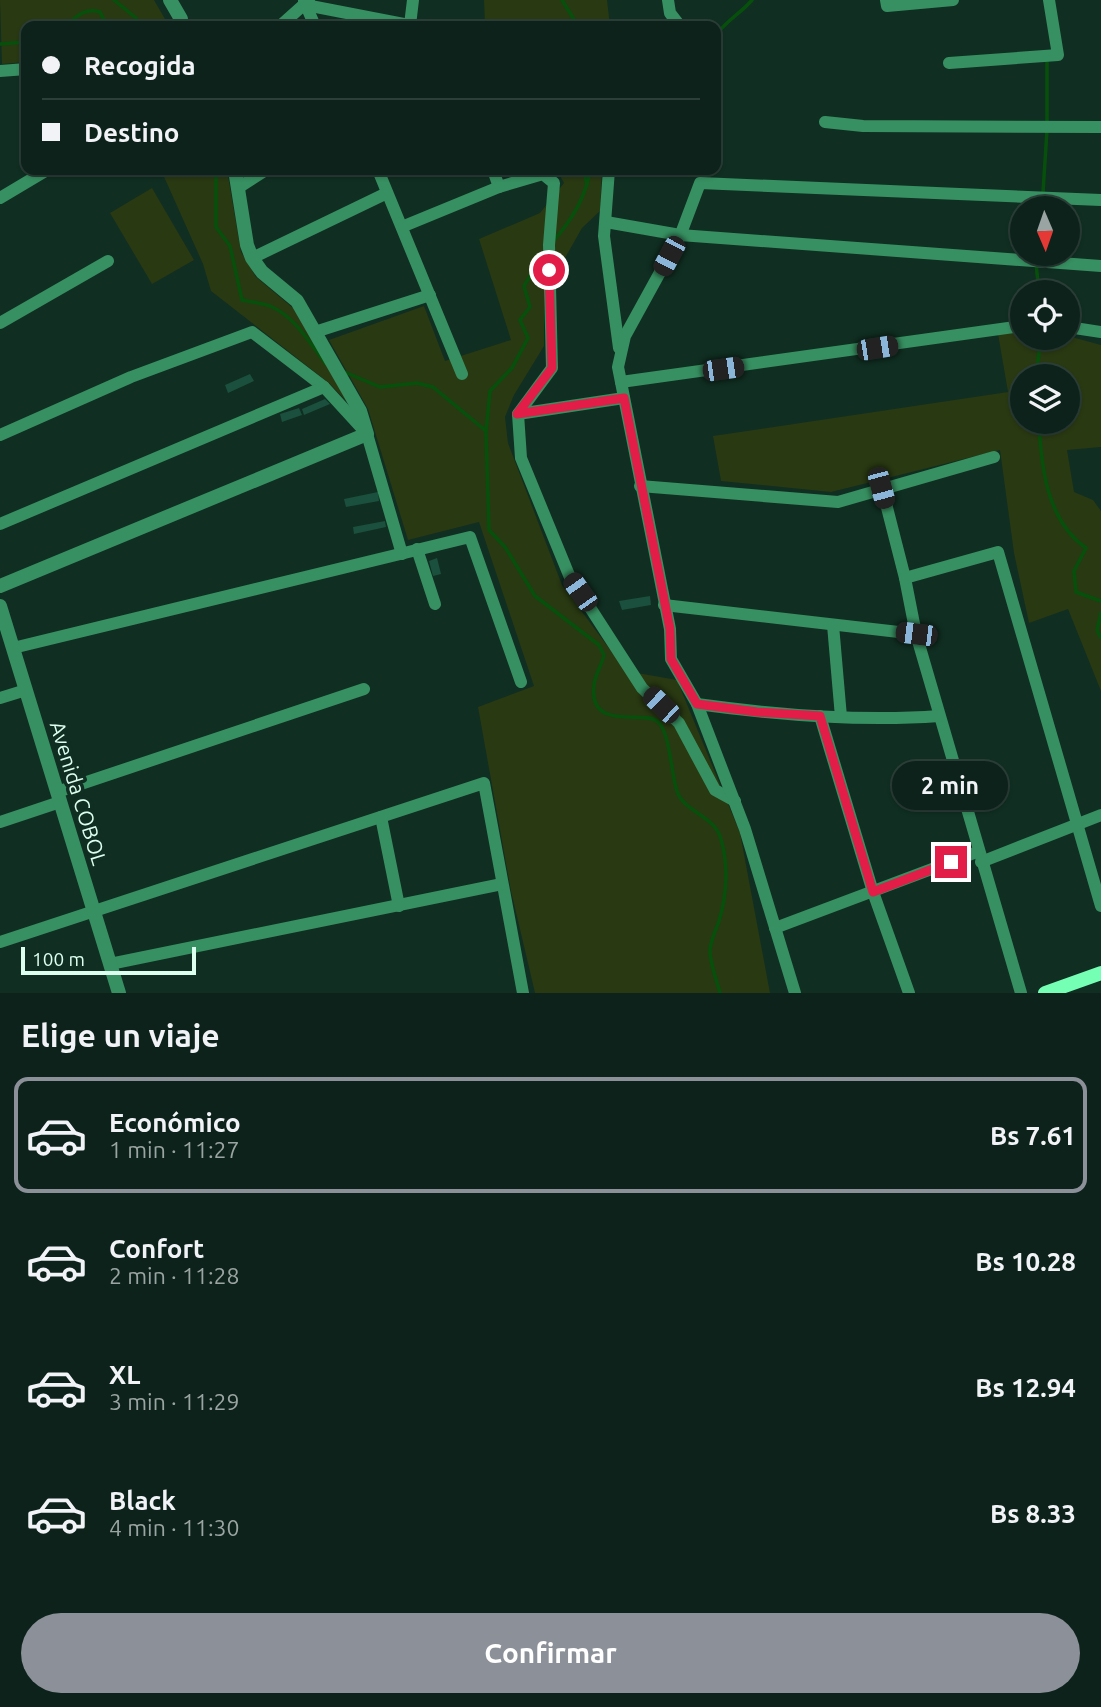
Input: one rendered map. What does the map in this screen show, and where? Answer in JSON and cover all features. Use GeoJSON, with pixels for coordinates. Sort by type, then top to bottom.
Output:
{"type":"FeatureCollection","features":[{"type":"Feature","properties":{"kind":"main road"},"geometry":{"type":"LineString","coordinates":[[1045,993],[1101,973]]}},
{"type":"Feature","properties":{"kind":"street"},"geometry":{"type":"LineString","coordinates":[[170,0],[181,21]]}},
{"type":"Feature","properties":{"kind":"street"},"geometry":{"type":"LineString","coordinates":[[412,21],[413,0]]}},
{"type":"Feature","properties":{"kind":"street"},"geometry":{"type":"LineString","coordinates":[[668,0],[670,13],[676,21]]}},
{"type":"Feature","properties":{"kind":"street"},"geometry":{"type":"LineString","coordinates":[[886,0],[887,6],[953,0]]}},
{"type":"Feature","properties":{"kind":"street"},"geometry":{"type":"LineString","coordinates":[[949,63],[1058,55],[1049,0]]}},
{"type":"Feature","properties":{"kind":"street"},"geometry":{"type":"LineString","coordinates":[[307,2],[390,21]]}},
{"type":"Feature","properties":{"kind":"street"},"geometry":{"type":"LineString","coordinates":[[286,21],[307,2]]}},
{"type":"Feature","properties":{"kind":"street"},"geometry":{"type":"LineString","coordinates":[[307,2],[313,21]]}},
{"type":"Feature","properties":{"kind":"street"},"geometry":{"type":"LineString","coordinates":[[0,78],[13,71]]}},
{"type":"Feature","properties":{"kind":"street"},"geometry":{"type":"LineString","coordinates":[[825,122],[863,126],[1101,127]]}},
{"type":"Feature","properties":{"kind":"street"},"geometry":{"type":"LineString","coordinates":[[0,198],[39,175]]}},
{"type":"Feature","properties":{"kind":"street"},"geometry":{"type":"LineString","coordinates":[[236,175],[247,245],[252,258],[262,272],[297,301],[360,411],[402,554]]}},
{"type":"Feature","properties":{"kind":"street"},"geometry":{"type":"LineString","coordinates":[[238,188],[258,175]]}},
{"type":"Feature","properties":{"kind":"street"},"geometry":{"type":"LineString","coordinates":[[380,175],[404,226],[462,374]]}},
{"type":"Feature","properties":{"kind":"street"},"geometry":{"type":"LineString","coordinates":[[495,175],[499,187]]}},
{"type":"Feature","properties":{"kind":"street"},"geometry":{"type":"LineString","coordinates":[[404,226],[499,187],[540,175]]}},
{"type":"Feature","properties":{"kind":"street"},"geometry":{"type":"LineString","coordinates":[[544,175],[554,183],[549,245],[552,368],[517,414],[521,458],[569,575],[642,688],[679,723],[715,790],[735,801]]}},
{"type":"Feature","properties":{"kind":"street"},"geometry":{"type":"LineString","coordinates":[[609,175],[604,236],[620,352],[618,368],[670,629],[671,659],[697,704],[735,801],[795,993]]}},
{"type":"Feature","properties":{"kind":"street"},"geometry":{"type":"LineString","coordinates":[[620,352],[680,235],[700,176],[1101,200]]}},
{"type":"Feature","properties":{"kind":"street"},"geometry":{"type":"LineString","coordinates":[[252,258],[387,193]]}},
{"type":"Feature","properties":{"kind":"street"},"geometry":{"type":"LineString","coordinates":[[606,222],[680,235],[1101,266]]}},
{"type":"Feature","properties":{"kind":"street"},"geometry":{"type":"LineString","coordinates":[[0,323],[108,261]]}},
{"type":"Feature","properties":{"kind":"street"},"geometry":{"type":"LineString","coordinates":[[315,332],[430,295]]}},
{"type":"Feature","properties":{"kind":"street"},"geometry":{"type":"LineString","coordinates":[[621,382],[1010,328]]}},
{"type":"Feature","properties":{"kind":"street"},"geometry":{"type":"LineString","coordinates":[[1080,329],[1101,332]]}},
{"type":"Feature","properties":{"kind":"street"},"geometry":{"type":"LineString","coordinates":[[0,435],[131,377],[252,332],[324,387],[367,434]]}},
{"type":"Feature","properties":{"kind":"street"},"geometry":{"type":"LineString","coordinates":[[0,524],[324,387]]}},
{"type":"Feature","properties":{"kind":"street"},"geometry":{"type":"LineString","coordinates":[[517,414],[624,398]]}},
{"type":"Feature","properties":{"kind":"street"},"geometry":{"type":"LineString","coordinates":[[0,586],[367,434]]}},
{"type":"Feature","properties":{"kind":"street"},"geometry":{"type":"LineString","coordinates":[[640,486],[838,502],[994,457]]}},
{"type":"Feature","properties":{"kind":"street"},"geometry":{"type":"LineString","coordinates":[[881,488],[905,578],[916,634],[979,857],[1021,993]]}},
{"type":"Feature","properties":{"kind":"street"},"geometry":{"type":"LineString","coordinates":[[13,648],[470,537],[522,682]]}},
{"type":"Feature","properties":{"kind":"street"},"geometry":{"type":"LineString","coordinates":[[417,550],[435,604]]}},
{"type":"Feature","properties":{"kind":"street"},"geometry":{"type":"LineString","coordinates":[[905,578],[998,552],[1101,906]]}},
{"type":"Feature","properties":{"kind":"street"},"geometry":{"type":"LineString","coordinates":[[664,605],[916,634]]}},
{"type":"Feature","properties":{"kind":"street","name":"Avenida COBOL"},"geometry":{"type":"LineString","coordinates":[[0,606],[119,993]]}},
{"type":"Feature","properties":{"kind":"street"},"geometry":{"type":"LineString","coordinates":[[833,625],[841,717]]}},
{"type":"Feature","properties":{"kind":"street"},"geometry":{"type":"LineString","coordinates":[[0,821],[59,797],[364,689]]}},
{"type":"Feature","properties":{"kind":"street"},"geometry":{"type":"LineString","coordinates":[[0,698],[26,690]]}},
{"type":"Feature","properties":{"kind":"street"},"geometry":{"type":"LineString","coordinates":[[697,704],[757,712],[820,716],[939,716]]}},
{"type":"Feature","properties":{"kind":"street"},"geometry":{"type":"LineString","coordinates":[[820,716],[873,892],[909,993]]}},
{"type":"Feature","properties":{"kind":"street"},"geometry":{"type":"LineString","coordinates":[[0,942],[484,783],[523,993]]}},
{"type":"Feature","properties":{"kind":"street"},"geometry":{"type":"LineString","coordinates":[[775,928],[1101,815]]}},
{"type":"Feature","properties":{"kind":"street"},"geometry":{"type":"LineString","coordinates":[[381,817],[398,906]]}},
{"type":"Feature","properties":{"kind":"street"},"geometry":{"type":"LineString","coordinates":[[110,964],[502,884]]}},
{"type":"Feature","properties":{"kind":"green space"},"geometry":{"type":"Polygon","coordinates":[[[0,0],[154,0],[166,21],[21,21],[21,62],[2,64],[0,0]]]}},
{"type":"Feature","properties":{"kind":"green space"},"geometry":{"type":"Polygon","coordinates":[[[484,0],[607,0],[609,21],[485,21],[484,0]]]}},
{"type":"Feature","properties":{"kind":"green space"},"geometry":{"type":"Polygon","coordinates":[[[163,175],[228,175],[241,252],[256,277],[293,308],[348,403],[329,383],[211,291],[203,264],[163,175]]]}},
{"type":"Feature","properties":{"kind":"green space"},"geometry":{"type":"Polygon","coordinates":[[[560,175],[602,175],[600,211],[582,228],[544,295],[544,346],[514,395],[505,417],[508,443],[562,585],[626,671],[677,680],[740,833],[770,993],[535,993],[511,891],[478,707],[534,686],[479,522],[408,540],[368,409],[329,340],[424,306],[445,361],[511,340],[479,239],[540,213],[564,183],[560,175]]]}},
{"type":"Feature","properties":{"kind":"green space"},"geometry":{"type":"Polygon","coordinates":[[[152,188],[194,260],[152,284],[110,213],[152,188]]]}},
{"type":"Feature","properties":{"kind":"green space"},"geometry":{"type":"Polygon","coordinates":[[[1010,333],[1010,350],[1080,350],[1080,339],[1101,345],[1101,447],[1067,450],[1074,492],[1093,500],[1101,511],[1101,691],[1068,609],[1029,623],[1014,553],[1000,450],[831,492],[721,481],[713,436],[1008,392],[998,334],[1010,333]]]}},
{"type":"Feature","properties":{"kind":"building"},"geometry":{"type":"Polygon","coordinates":[[[250,374],[254,381],[228,393],[225,385],[250,374]]]}},
{"type":"Feature","properties":{"kind":"building"},"geometry":{"type":"Polygon","coordinates":[[[325,399],[330,404],[304,415],[302,409],[325,399]]]}},
{"type":"Feature","properties":{"kind":"building"},"geometry":{"type":"Polygon","coordinates":[[[299,408],[302,415],[282,422],[280,414],[299,408]]]}},
{"type":"Feature","properties":{"kind":"building"},"geometry":{"type":"Polygon","coordinates":[[[378,492],[379,501],[346,507],[344,499],[378,492]]]}},
{"type":"Feature","properties":{"kind":"building"},"geometry":{"type":"Polygon","coordinates":[[[385,521],[386,527],[354,534],[353,527],[385,521]]]}},
{"type":"Feature","properties":{"kind":"building"},"geometry":{"type":"Polygon","coordinates":[[[437,558],[441,574],[433,576],[429,561],[437,558]]]}},
{"type":"Feature","properties":{"kind":"building"},"geometry":{"type":"Polygon","coordinates":[[[650,596],[651,605],[622,610],[619,601],[650,596]]]}},
{"type":"Feature","properties":{"kind":"waterway"},"geometry":{"type":"LineString","coordinates":[[114,0],[138,21]]}},
{"type":"Feature","properties":{"kind":"waterway"},"geometry":{"type":"LineString","coordinates":[[562,0],[575,21]]}},
{"type":"Feature","properties":{"kind":"waterway"},"geometry":{"type":"LineString","coordinates":[[721,29],[752,0]]}},
{"type":"Feature","properties":{"kind":"waterway"},"geometry":{"type":"LineString","coordinates":[[72,21],[90,11],[100,12],[104,21]]}},
{"type":"Feature","properties":{"kind":"waterway"},"geometry":{"type":"LineString","coordinates":[[0,44],[21,42]]}},
{"type":"Feature","properties":{"kind":"waterway"},"geometry":{"type":"LineString","coordinates":[[1047,62],[1047,122]]}},
{"type":"Feature","properties":{"kind":"waterway"},"geometry":{"type":"LineString","coordinates":[[1043,196],[1047,130]]}},
{"type":"Feature","properties":{"kind":"waterway"},"geometry":{"type":"LineString","coordinates":[[216,175],[216,227],[230,246],[242,300],[270,306],[287,317],[326,364]]}},
{"type":"Feature","properties":{"kind":"waterway"},"geometry":{"type":"LineString","coordinates":[[585,175],[587,185]]}},
{"type":"Feature","properties":{"kind":"waterway"},"geometry":{"type":"LineString","coordinates":[[554,240],[577,207],[589,175]]}},
{"type":"Feature","properties":{"kind":"waterway"},"geometry":{"type":"LineString","coordinates":[[545,251],[524,286],[530,307],[520,320],[528,338],[512,368],[490,391],[486,432],[489,530],[505,547],[535,596],[599,645],[604,655],[594,685],[594,700],[599,709],[608,714],[657,721],[665,733],[680,798],[711,823],[720,836],[725,857],[725,890],[722,911],[710,951],[720,993]]}},
{"type":"Feature","properties":{"kind":"waterway"},"geometry":{"type":"LineString","coordinates":[[1036,266],[1038,280]]}},
{"type":"Feature","properties":{"kind":"waterway"},"geometry":{"type":"LineString","coordinates":[[1038,364],[1039,350]]}},
{"type":"Feature","properties":{"kind":"waterway"},"geometry":{"type":"LineString","coordinates":[[342,371],[380,387],[417,383],[433,387],[486,431]]}},
{"type":"Feature","properties":{"kind":"waterway"},"geometry":{"type":"LineString","coordinates":[[1040,434],[1044,475],[1055,508],[1062,523],[1086,548],[1074,571],[1076,592],[1101,601]]}},
{"type":"Feature","properties":{"kind":"waterway"},"geometry":{"type":"LineString","coordinates":[[1101,613],[1097,630],[1101,638]]}},
{"type":"Feature","properties":{"kind":"route"},"geometry":{"type":"LineString","coordinates":[[549,270],[552,368],[531,400],[517,414],[624,398],[670,629],[671,659],[697,704],[757,712],[820,716],[873,892],[951,862]]}}]}
